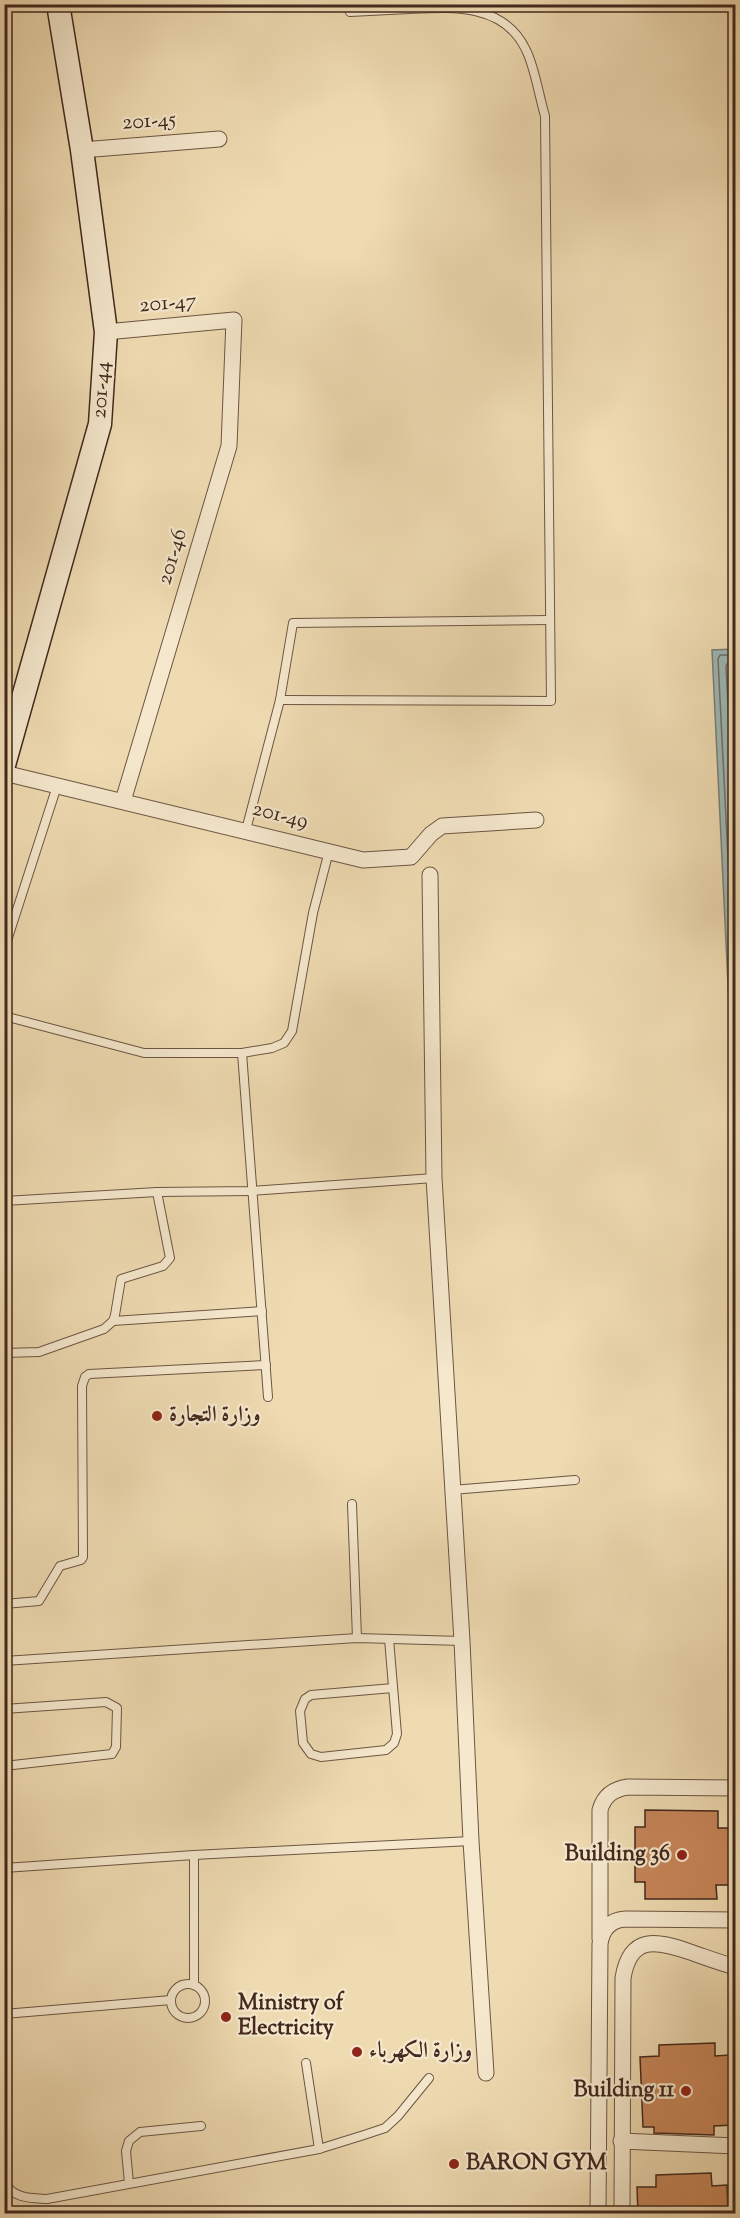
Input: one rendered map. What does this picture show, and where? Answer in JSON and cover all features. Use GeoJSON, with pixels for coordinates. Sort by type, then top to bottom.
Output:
{"type":"FeatureCollection","features":[{"type":"Feature","properties":{"kind":"street","name":"201-44"},"geometry":{"type":"LineString","coordinates":[[4,765],[100,424],[106,332],[82,150],[58,4]]}},
{"type":"Feature","properties":{"kind":"street","name":"201-45"},"geometry":{"type":"LineString","coordinates":[[82,150],[219,139]]}},
{"type":"Feature","properties":{"kind":"street","name":"201-47"},"geometry":{"type":"LineString","coordinates":[[106,332],[234,320]]}},
{"type":"Feature","properties":{"kind":"street","name":"201-46"},"geometry":{"type":"LineString","coordinates":[[123,801],[229,446],[234,320]]}},
{"type":"Feature","properties":{"kind":"street","name":"201-49"},"geometry":{"type":"LineString","coordinates":[[4,773],[363,860],[411,857],[431,834],[442,826],[536,820]]}},
{"type":"Feature","properties":{"kind":"street"},"geometry":{"type":"LineString","coordinates":[[430,875],[434,1178],[486,2073]]}},
{"type":"Feature","properties":{"kind":"street"},"geometry":{"type":"LineString","coordinates":[[598,2214],[600,1810],[604,1799],[614,1790],[628,1787],[735,1788]]}},
{"type":"Feature","properties":{"kind":"street"},"geometry":{"type":"LineString","coordinates":[[600,1944],[607,1927],[620,1919],[735,1920]]}},
{"type":"Feature","properties":{"kind":"street"},"geometry":{"type":"LineString","coordinates":[[622,2214],[623,1978],[631,1953],[638,1947],[656,1942],[675,1946],[735,1967]]}},
{"type":"Feature","properties":{"kind":"street"},"geometry":{"type":"LineString","coordinates":[[621,2141],[735,2146]]}},
{"type":"Feature","properties":{"kind":"lane"},"geometry":{"type":"LineString","coordinates":[[280,700],[551,701],[544,116],[527,50],[516,32],[500,20],[482,12],[455,7],[350,12]]}},
{"type":"Feature","properties":{"kind":"lane"},"geometry":{"type":"LineString","coordinates":[[246,830],[280,700],[293,623],[550,620]]}},
{"type":"Feature","properties":{"kind":"lane"},"geometry":{"type":"LineString","coordinates":[[4,950],[57,786]]}},
{"type":"Feature","properties":{"kind":"lane"},"geometry":{"type":"LineString","coordinates":[[4,1016],[144,1053],[242,1053],[272,1048],[284,1043],[292,1031],[313,913],[329,851]]}},
{"type":"Feature","properties":{"kind":"lane"},"geometry":{"type":"LineString","coordinates":[[242,1053],[268,1397]]}},
{"type":"Feature","properties":{"kind":"lane"},"geometry":{"type":"LineString","coordinates":[[4,1201],[157,1192],[252,1191],[434,1178]]}},
{"type":"Feature","properties":{"kind":"lane"},"geometry":{"type":"LineString","coordinates":[[4,1353],[39,1352],[104,1329],[113,1321],[121,1279],[163,1266],[170,1258],[157,1192]]}},
{"type":"Feature","properties":{"kind":"lane"},"geometry":{"type":"LineString","coordinates":[[113,1321],[262,1311]]}},
{"type":"Feature","properties":{"kind":"lane"},"geometry":{"type":"LineString","coordinates":[[4,1604],[39,1600],[60,1566],[81,1560],[83,1557],[82,1386],[85,1377],[89,1374],[266,1365]]}},
{"type":"Feature","properties":{"kind":"lane"},"geometry":{"type":"LineString","coordinates":[[453,1490],[575,1480]]}},
{"type":"Feature","properties":{"kind":"lane"},"geometry":{"type":"LineString","coordinates":[[352,1504],[357,1638]]}},
{"type":"Feature","properties":{"kind":"lane"},"geometry":{"type":"LineString","coordinates":[[4,1661],[357,1638],[462,1641]]}},
{"type":"Feature","properties":{"kind":"lane"},"geometry":{"type":"LineString","coordinates":[[389,1639],[397,1734],[394,1743],[386,1750],[321,1757],[311,1754],[303,1743],[300,1710],[305,1699],[311,1695],[393,1688]]}},
{"type":"Feature","properties":{"kind":"lane"},"geometry":{"type":"LineString","coordinates":[[4,1709],[106,1702],[117,1708],[116,1747],[112,1754],[4,1766]]}},
{"type":"Feature","properties":{"kind":"lane"},"geometry":{"type":"LineString","coordinates":[[4,1868],[194,1855],[471,1841]]}},
{"type":"Feature","properties":{"kind":"lane"},"geometry":{"type":"LineString","coordinates":[[194,1855],[194,1986]]}},
{"type":"Feature","properties":{"kind":"lane"},"geometry":{"type":"LineString","coordinates":[[182,1985],[200,1989],[204,2001],[203,2008],[194,2016],[181,2016],[172,2007],[171,2000],[172,1994],[182,1985]]}},
{"type":"Feature","properties":{"kind":"lane"},"geometry":{"type":"LineString","coordinates":[[4,2014],[171,2000]]}},
{"type":"Feature","properties":{"kind":"lane"},"geometry":{"type":"LineString","coordinates":[[306,2063],[319,2149]]}},
{"type":"Feature","properties":{"kind":"lane"},"geometry":{"type":"LineString","coordinates":[[4,2182],[9,2190],[21,2197],[47,2199],[319,2149],[385,2128],[398,2116],[429,2078]]}},
{"type":"Feature","properties":{"kind":"lane"},"geometry":{"type":"LineString","coordinates":[[129,2183],[126,2151],[129,2142],[140,2132],[201,2126]]}},
{"type":"Feature","properties":{"kind":"water"},"geometry":{"type":"Polygon","coordinates":[[[735,649],[736,1026],[730,1026],[712,650],[735,649]]]}},
{"type":"Feature","properties":{"kind":"building","name":"Building 36"},"geometry":{"type":"Polygon","coordinates":[[[645,1810],[718,1811],[718,1828],[729,1828],[729,1885],[716,1885],[717,1899],[645,1899],[645,1882],[635,1882],[635,1827],[645,1827],[645,1810]]]}},
{"type":"Feature","properties":{"kind":"building","name":"Building 11"},"geometry":{"type":"Polygon","coordinates":[[[715,2043],[715,2056],[730,2055],[733,2125],[714,2126],[714,2135],[654,2133],[654,2127],[643,2127],[640,2057],[659,2056],[659,2045],[715,2043]]]}},
{"type":"Feature","properties":{"kind":"building"},"geometry":{"type":"Polygon","coordinates":[[[711,2173],[712,2186],[727,2185],[728,2214],[638,2214],[637,2187],[656,2187],[656,2175],[711,2173]]]}},
{"type":"Feature","properties":{"kind":"place","name":"وزارة التجارة"},"geometry":{"type":"Point","coordinates":[157,1416]}},
{"type":"Feature","properties":{"kind":"place","name":"Building 36"},"geometry":{"type":"Point","coordinates":[682,1855]}},
{"type":"Feature","properties":{"kind":"place","name":"Ministry of Electricity"},"geometry":{"type":"Point","coordinates":[226,2017]}},
{"type":"Feature","properties":{"kind":"place","name":"وزارة الكهرباء"},"geometry":{"type":"Point","coordinates":[357,2052]}},
{"type":"Feature","properties":{"kind":"place","name":"Building 11"},"geometry":{"type":"Point","coordinates":[686,2091]}},
{"type":"Feature","properties":{"kind":"place","name":"BARON GYM"},"geometry":{"type":"Point","coordinates":[454,2164]}}]}
